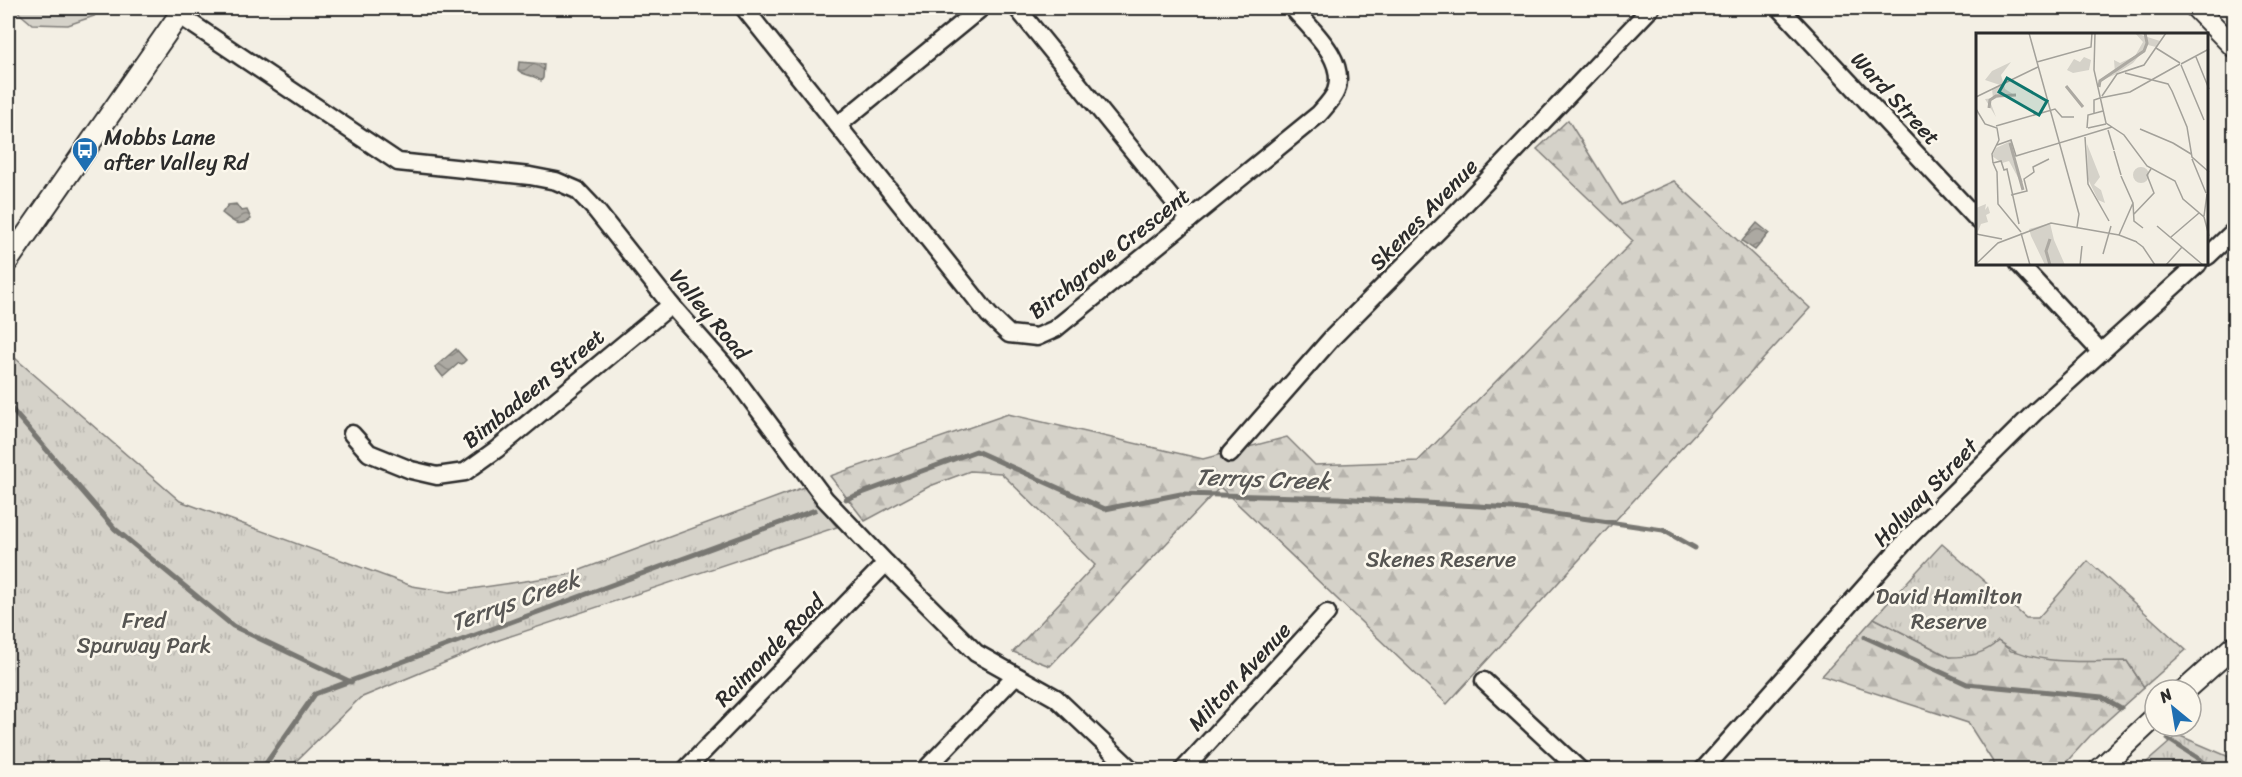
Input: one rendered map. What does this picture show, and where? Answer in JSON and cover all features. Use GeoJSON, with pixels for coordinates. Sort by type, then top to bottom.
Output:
{"type":"FeatureCollection","features":[{"type":"Feature","properties":{"kind":"street","name":"Birchgrove Crescent"},"geometry":{"type":"LineString","coordinates":[[744,8],[989,315],[1009,334],[1037,337],[1055,329],[1319,114],[1336,92],[1338,75],[1333,56],[1293,8]]}},
{"type":"Feature","properties":{"kind":"street"},"geometry":{"type":"LineString","coordinates":[[838,125],[981,8]]}},
{"type":"Feature","properties":{"kind":"street"},"geometry":{"type":"LineString","coordinates":[[1017,8],[1189,220]]}},
{"type":"Feature","properties":{"kind":"street","name":"Skenes Avenue"},"geometry":{"type":"LineString","coordinates":[[1230,454],[1331,339],[1459,210],[1651,8]]}},
{"type":"Feature","properties":{"kind":"street","name":"Ward Street"},"geometry":{"type":"LineString","coordinates":[[1780,8],[1976,218]]}},
{"type":"Feature","properties":{"kind":"street"},"geometry":{"type":"LineString","coordinates":[[2196,8],[2235,47]]}},
{"type":"Feature","properties":{"kind":"street"},"geometry":{"type":"LineString","coordinates":[[8,261],[181,11]]}},
{"type":"Feature","properties":{"kind":"street","name":"Valley Road"},"geometry":{"type":"LineString","coordinates":[[181,11],[398,162],[530,176],[556,181],[577,190],[595,209],[671,305],[732,374],[825,499],[886,563],[976,653],[1056,698],[1132,770]]}},
{"type":"Feature","properties":{"kind":"street"},"geometry":{"type":"LineString","coordinates":[[2209,255],[2235,231]]}},
{"type":"Feature","properties":{"kind":"street"},"geometry":{"type":"LineString","coordinates":[[2021,266],[2100,351]]}},
{"type":"Feature","properties":{"kind":"street","name":"Holway Street"},"geometry":{"type":"LineString","coordinates":[[1703,770],[1911,536],[2034,413],[2196,266]]}},
{"type":"Feature","properties":{"kind":"street","name":"Bimbadeen Street"},"geometry":{"type":"LineString","coordinates":[[351,434],[369,453],[411,470],[437,476],[465,472],[497,449],[671,305]]}},
{"type":"Feature","properties":{"kind":"street","name":"Raimonde Road"},"geometry":{"type":"LineString","coordinates":[[685,770],[886,563]]}},
{"type":"Feature","properties":{"kind":"street","name":"Milton Avenue"},"geometry":{"type":"LineString","coordinates":[[1183,770],[1328,613]]}},
{"type":"Feature","properties":{"kind":"street"},"geometry":{"type":"LineString","coordinates":[[2199,678],[2235,646]]}},
{"type":"Feature","properties":{"kind":"street"},"geometry":{"type":"LineString","coordinates":[[925,770],[1015,676]]}},
{"type":"Feature","properties":{"kind":"street"},"geometry":{"type":"LineString","coordinates":[[1484,681],[1580,770]]}},
{"type":"Feature","properties":{"kind":"street"},"geometry":{"type":"LineString","coordinates":[[2098,770],[2143,728]]}},
{"type":"Feature","properties":{"kind":"green space"},"geometry":{"type":"Polygon","coordinates":[[[19,8],[103,8],[94,16],[68,25],[32,24],[19,13],[19,8]]]}},
{"type":"Feature","properties":{"kind":"green space","name":"Skenes Reserve"},"geometry":{"type":"Polygon","coordinates":[[[1568,120],[1621,205],[1674,181],[1810,308],[1447,704],[1220,487],[1050,666],[1013,652],[1095,565],[1001,473],[970,471],[930,486],[865,521],[830,476],[1008,414],[1203,459],[1287,437],[1315,465],[1418,461],[1633,241],[1537,149],[1568,120]]]}},
{"type":"Feature","properties":{"kind":"green space","name":"Fred Spurway Park"},"geometry":{"type":"Polygon","coordinates":[[[8,352],[180,501],[412,586],[450,592],[567,575],[804,487],[837,527],[499,640],[360,698],[288,769],[8,769],[8,352]]]}},
{"type":"Feature","properties":{"kind":"green space","name":"David Hamilton Reserve"},"geometry":{"type":"Polygon","coordinates":[[[1942,544],[2026,618],[2038,618],[2088,561],[2186,650],[2154,678],[2143,678],[2143,685],[2127,661],[2077,662],[2043,659],[2012,649],[1998,641],[1988,649],[1976,654],[1950,657],[1874,618],[1942,544]]]}},
{"type":"Feature","properties":{"kind":"green space"},"geometry":{"type":"Polygon","coordinates":[[[1874,618],[1950,657],[1998,641],[2011,651],[2085,661],[2127,661],[2143,688],[2090,736],[2060,769],[1998,770],[1968,723],[1822,676],[1874,618]]]}},
{"type":"Feature","properties":{"kind":"green space"},"geometry":{"type":"Polygon","coordinates":[[[2175,738],[2185,738],[2234,759],[2234,769],[2139,769],[2175,738]]]}},
{"type":"Feature","properties":{"kind":"water"},"geometry":{"type":"Polygon","coordinates":[[[519,62],[544,64],[541,81],[518,70],[519,62]]]}},
{"type":"Feature","properties":{"kind":"water"},"geometry":{"type":"Polygon","coordinates":[[[236,204],[241,211],[247,210],[251,219],[239,223],[222,213],[228,205],[236,204]]]}},
{"type":"Feature","properties":{"kind":"water"},"geometry":{"type":"Polygon","coordinates":[[[1757,223],[1769,233],[1755,250],[1742,241],[1757,223]]]}},
{"type":"Feature","properties":{"kind":"water"},"geometry":{"type":"Polygon","coordinates":[[[456,349],[466,360],[443,377],[435,367],[456,349]]]}},
{"type":"Feature","properties":{"kind":"waterway"},"geometry":{"type":"LineString","coordinates":[[8,405],[115,529],[233,626],[351,682]]}},
{"type":"Feature","properties":{"kind":"waterway","name":"Terrys Creek"},"geometry":{"type":"LineString","coordinates":[[846,499],[976,451],[1105,509],[1181,494],[1337,498],[1513,508],[1663,530],[1695,548]]}},
{"type":"Feature","properties":{"kind":"waterway","name":"Terrys Creek"},"geometry":{"type":"LineString","coordinates":[[259,770],[315,694],[815,510]]}},
{"type":"Feature","properties":{"kind":"waterway","name":"Terrys Creek"},"geometry":{"type":"LineString","coordinates":[[1865,637],[1967,684],[2102,697],[2121,708]]}},
{"type":"Feature","properties":{"kind":"waterway","name":"Terrys Creek"},"geometry":{"type":"LineString","coordinates":[[2168,739],[2216,770]]}},
{"type":"Feature","properties":{"kind":"place","name":"Mobbs Lane after Valley Rd"},"geometry":{"type":"Point","coordinates":[85,173]}}]}
